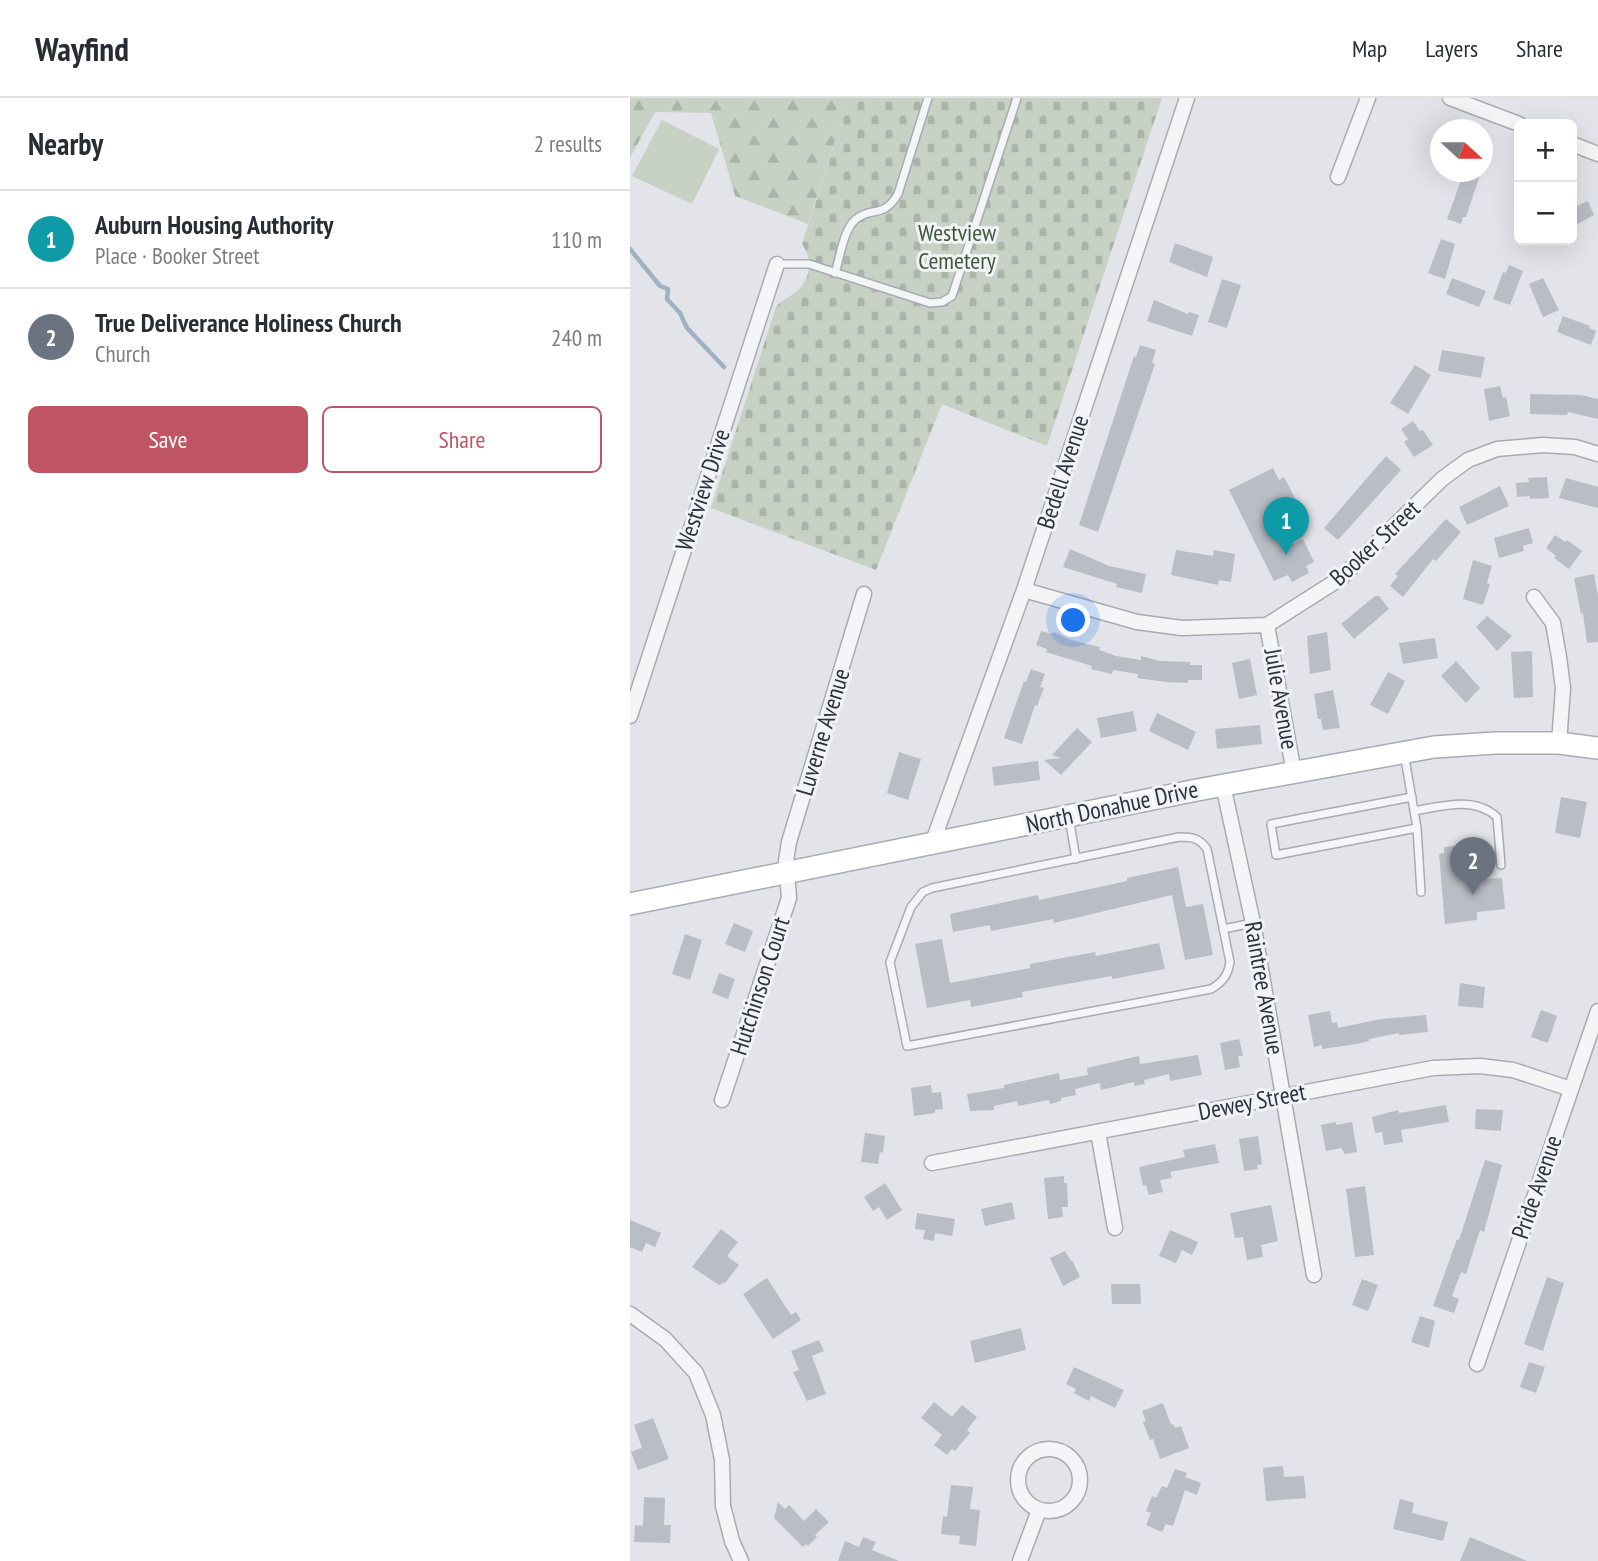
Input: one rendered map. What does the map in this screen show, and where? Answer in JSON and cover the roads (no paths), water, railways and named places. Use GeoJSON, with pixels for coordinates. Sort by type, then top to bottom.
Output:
{"type":"FeatureCollection","features":[{"type":"Feature","properties":{"kind":"street","name":"Bedell Avenue"},"geometry":{"type":"LineString","coordinates":[[932,844],[1024,590],[1187,98]]}},
{"type":"Feature","properties":{"kind":"street"},"geometry":{"type":"LineString","coordinates":[[1338,177],[1368,98]]}},
{"type":"Feature","properties":{"kind":"street"},"geometry":{"type":"LineString","coordinates":[[1450,98],[1514,122]]}},
{"type":"Feature","properties":{"kind":"street"},"geometry":{"type":"LineString","coordinates":[[1577,146],[1598,154]]}},
{"type":"Feature","properties":{"kind":"street","name":"Westview Drive"},"geometry":{"type":"LineString","coordinates":[[630,716],[777,264]]}},
{"type":"Feature","properties":{"kind":"street","name":"Booker Street"},"geometry":{"type":"LineString","coordinates":[[1267,625],[1341,578],[1442,479],[1468,460],[1497,449],[1543,445],[1574,447],[1598,454]]}},
{"type":"Feature","properties":{"kind":"street"},"geometry":{"type":"LineString","coordinates":[[1024,590],[1137,622],[1182,628],[1267,625]]}},
{"type":"Feature","properties":{"kind":"street","name":"Luverne Avenue"},"geometry":{"type":"LineString","coordinates":[[788,871],[789,842],[864,594]]}},
{"type":"Feature","properties":{"kind":"street"},"geometry":{"type":"LineString","coordinates":[[1534,597],[1553,623],[1559,656],[1563,688],[1559,743]]}},
{"type":"Feature","properties":{"kind":"street","name":"Julie Avenue"},"geometry":{"type":"LineString","coordinates":[[1267,625],[1294,773]]}},
{"type":"Feature","properties":{"kind":"street","name":"North Donahue Drive"},"geometry":{"type":"LineString","coordinates":[[630,904],[1223,785],[1404,752],[1449,745],[1559,743],[1598,748]]}},
{"type":"Feature","properties":{"kind":"street","name":"Raintree Avenue"},"geometry":{"type":"LineString","coordinates":[[1223,785],[1253,923],[1314,1275]]}},
{"type":"Feature","properties":{"kind":"street","name":"Hutchinson Court"},"geometry":{"type":"LineString","coordinates":[[722,1100],[789,898],[788,871]]}},
{"type":"Feature","properties":{"kind":"street","name":"Pride Avenue"},"geometry":{"type":"LineString","coordinates":[[1477,1364],[1598,1011]]}},
{"type":"Feature","properties":{"kind":"street","name":"Dewey Street"},"geometry":{"type":"LineString","coordinates":[[932,1163],[1433,1068],[1480,1066],[1513,1070],[1571,1089]]}},
{"type":"Feature","properties":{"kind":"street"},"geometry":{"type":"LineString","coordinates":[[1098,1132],[1115,1228]]}},
{"type":"Feature","properties":{"kind":"street"},"geometry":{"type":"LineString","coordinates":[[630,1314],[665,1339],[696,1373],[713,1415],[722,1460],[723,1506],[740,1561]]}},
{"type":"Feature","properties":{"kind":"street"},"geometry":{"type":"LineString","coordinates":[[1045,1449],[1065,1453],[1078,1468],[1079,1489],[1068,1506],[1049,1512],[1039,1510],[1023,1497],[1018,1477],[1021,1467],[1035,1452],[1045,1449]]}},
{"type":"Feature","properties":{"kind":"street"},"geometry":{"type":"LineString","coordinates":[[1020,1561],[1039,1510]]}},
{"type":"Feature","properties":{"kind":"lane"},"geometry":{"type":"LineString","coordinates":[[835,273],[855,220],[892,205],[898,194],[928,98]]}},
{"type":"Feature","properties":{"kind":"lane"},"geometry":{"type":"LineString","coordinates":[[777,264],[809,264],[930,303],[942,302],[952,296],[1017,98]]}},
{"type":"Feature","properties":{"kind":"lane"},"geometry":{"type":"LineString","coordinates":[[1404,752],[1417,828],[1421,892]]}},
{"type":"Feature","properties":{"kind":"lane"},"geometry":{"type":"LineString","coordinates":[[1412,797],[1271,824],[1276,855],[1417,828]]}},
{"type":"Feature","properties":{"kind":"lane"},"geometry":{"type":"LineString","coordinates":[[1414,811],[1454,804],[1476,805],[1489,810],[1497,817],[1501,864]]}},
{"type":"Feature","properties":{"kind":"lane"},"geometry":{"type":"LineString","coordinates":[[1068,816],[1076,859]]}},
{"type":"Feature","properties":{"kind":"lane"},"geometry":{"type":"LineString","coordinates":[[1179,837],[1192,837],[1201,841],[1207,849],[1223,929],[1230,962],[1228,974],[1220,984],[1211,989],[907,1046],[890,962],[911,907],[923,892],[932,888],[1179,837]]}},
{"type":"Feature","properties":{"kind":"lane"},"geometry":{"type":"LineString","coordinates":[[1223,929],[1253,923]]}},
{"type":"Feature","properties":{"kind":"waterway"},"geometry":{"type":"LineString","coordinates":[[630,249],[660,286],[668,289],[667,299],[680,313],[687,328],[724,367]]}},
{"type":"Feature","properties":{"kind":"place","name":"Auburn Housing Authority"},"geometry":{"type":"Point","coordinates":[1286,555]}},
{"type":"Feature","properties":{"kind":"place","name":"True Deliverance Holiness Church"},"geometry":{"type":"Point","coordinates":[1473,895]}},
{"type":"Feature","properties":{"kind":"park label","name":"Westview Cemetery"},"geometry":{"type":"Point","coordinates":[957,247]}}]}
